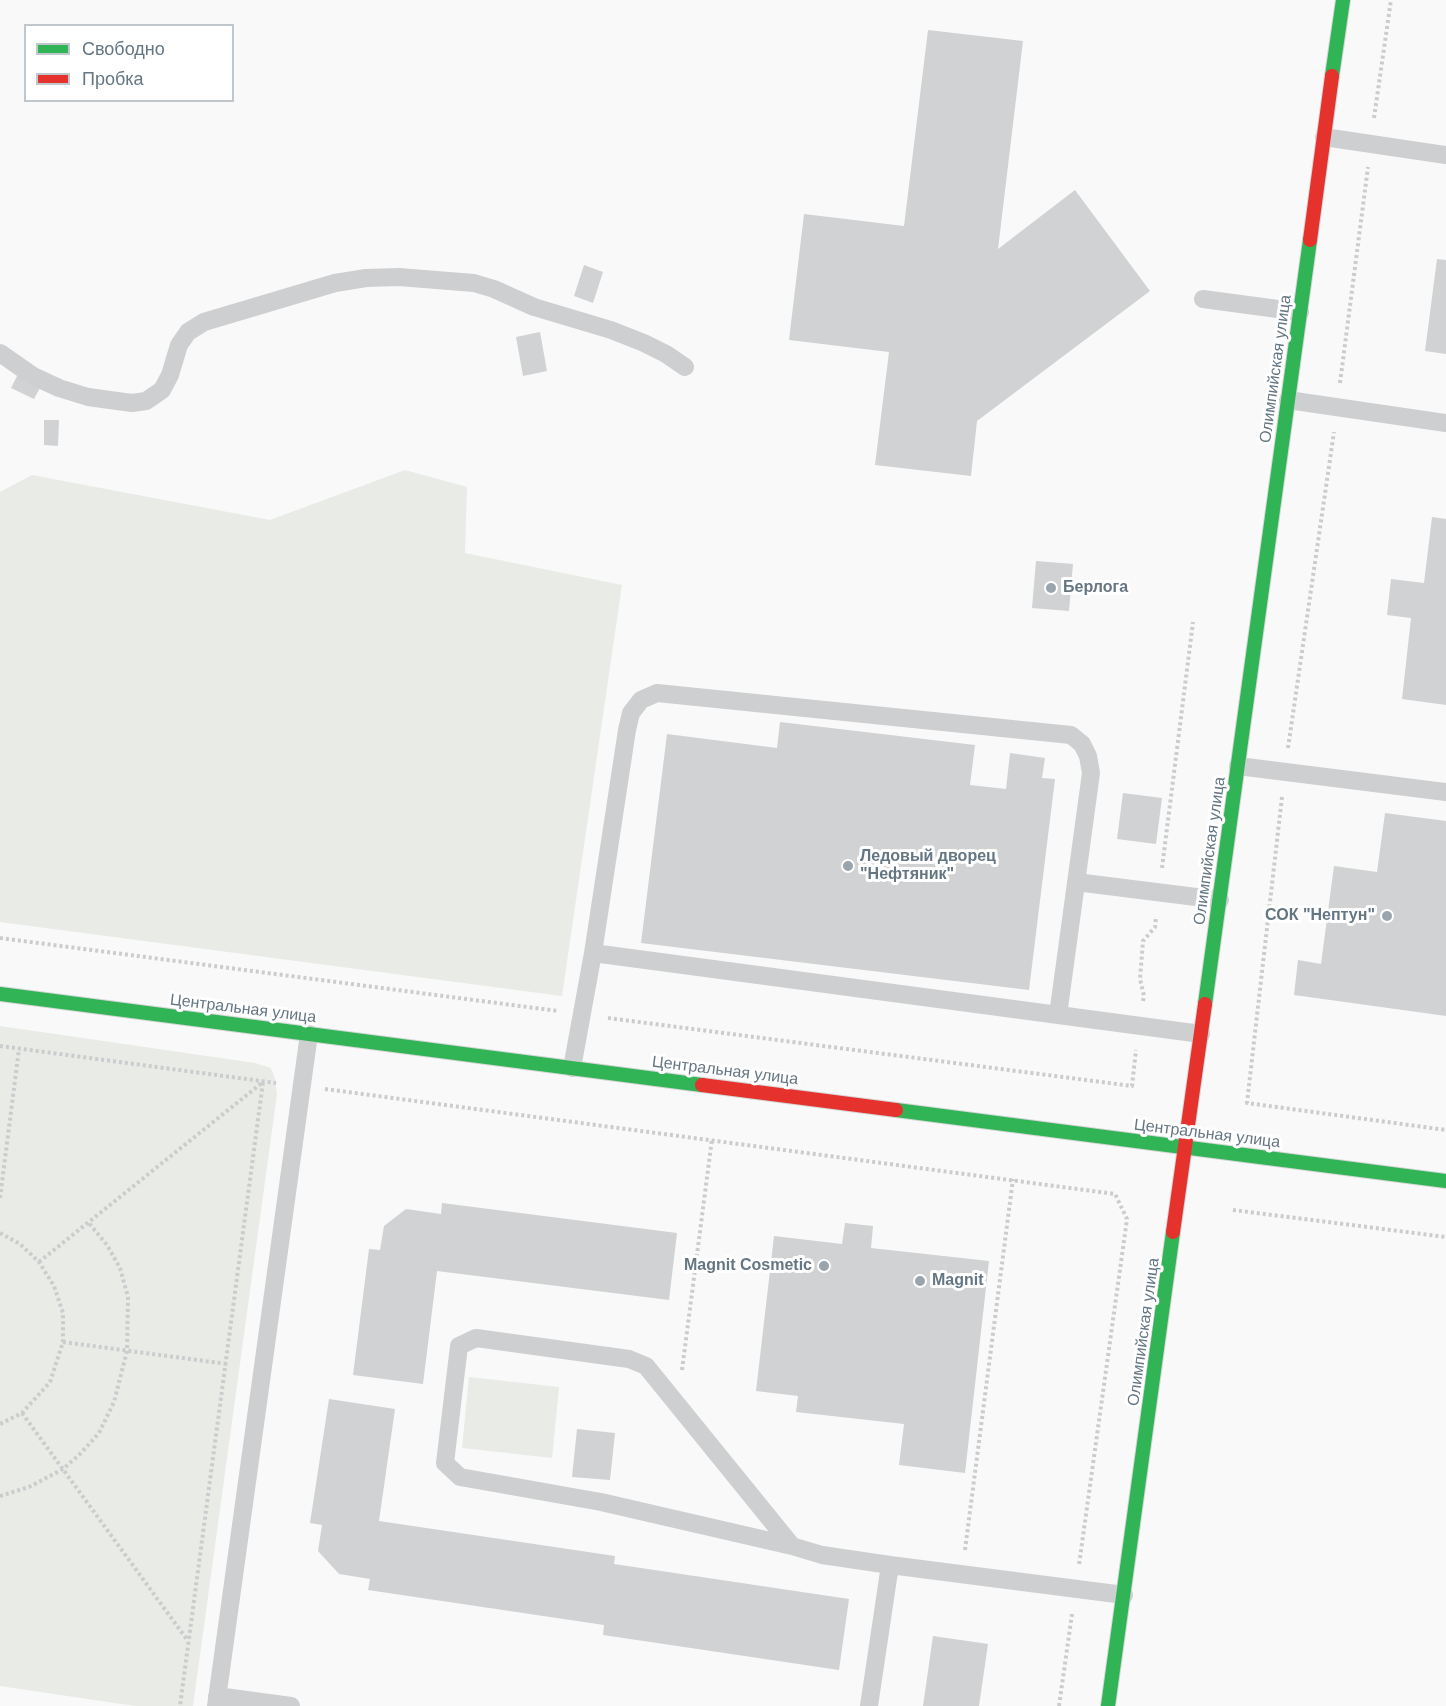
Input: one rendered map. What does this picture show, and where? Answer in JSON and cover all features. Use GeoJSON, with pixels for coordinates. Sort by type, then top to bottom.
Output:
{"type":"FeatureCollection","features":[{"type":"Feature","properties":{"kind":"street","name":"Олимпийская улица"},"geometry":{"type":"LineString","coordinates":[[1108,1706],[1343,0]]}},
{"type":"Feature","properties":{"kind":"street","name":"Центральная улица"},"geometry":{"type":"LineString","coordinates":[[0,994],[1446,1181]]}},
{"type":"Feature","properties":{"kind":"lane"},"geometry":{"type":"LineString","coordinates":[[1324,137],[1446,155]]}},
{"type":"Feature","properties":{"kind":"lane"},"geometry":{"type":"LineString","coordinates":[[0,353],[33,376],[59,388],[88,397],[132,403],[146,401],[162,390],[170,375],[183,338],[204,322],[335,283],[366,278],[399,277],[474,283],[494,289],[563,317],[611,330],[644,343],[685,367]]}},
{"type":"Feature","properties":{"kind":"lane"},"geometry":{"type":"LineString","coordinates":[[1203,299],[1300,312]]}},
{"type":"Feature","properties":{"kind":"lane"},"geometry":{"type":"LineString","coordinates":[[1288,400],[1446,423]]}},
{"type":"Feature","properties":{"kind":"lane"},"geometry":{"type":"LineString","coordinates":[[572,1068],[593,953],[631,713],[641,699],[657,693],[1071,735],[1082,744],[1088,756],[1091,773],[1058,1016]]}},
{"type":"Feature","properties":{"kind":"lane"},"geometry":{"type":"LineString","coordinates":[[1238,766],[1446,792]]}},
{"type":"Feature","properties":{"kind":"lane"},"geometry":{"type":"LineString","coordinates":[[1076,882],[1220,900]]}},
{"type":"Feature","properties":{"kind":"lane"},"geometry":{"type":"LineString","coordinates":[[593,953],[1201,1034]]}},
{"type":"Feature","properties":{"kind":"lane"},"geometry":{"type":"LineString","coordinates":[[291,1706],[217,1701],[309,1034]]}},
{"type":"Feature","properties":{"kind":"lane"},"geometry":{"type":"LineString","coordinates":[[792,1546],[646,1366],[629,1359],[476,1338],[459,1346],[445,1463],[459,1477],[601,1502],[822,1555],[1124,1595]]}},
{"type":"Feature","properties":{"kind":"lane"},"geometry":{"type":"LineString","coordinates":[[869,1706],[890,1565]]}},
{"type":"Feature","properties":{"kind":"path"},"geometry":{"type":"LineString","coordinates":[[1391,0],[1337,408],[1285,773],[1247,1102],[1446,1130]]}},
{"type":"Feature","properties":{"kind":"path"},"geometry":{"type":"LineString","coordinates":[[1132,1086],[1138,1026],[1144,996],[1140,979],[1143,941],[1155,927],[1193,622]]}},
{"type":"Feature","properties":{"kind":"path"},"geometry":{"type":"LineString","coordinates":[[0,1046],[1116,1194],[1127,1219],[1059,1706]]}},
{"type":"Feature","properties":{"kind":"path"},"geometry":{"type":"LineString","coordinates":[[0,1198],[19,1049]]}},
{"type":"Feature","properties":{"kind":"path"},"geometry":{"type":"LineString","coordinates":[[39,1262],[263,1082]]}},
{"type":"Feature","properties":{"kind":"path"},"geometry":{"type":"LineString","coordinates":[[180,1706],[263,1082]]}},
{"type":"Feature","properties":{"kind":"path"},"geometry":{"type":"LineString","coordinates":[[678,1405],[712,1139]]}},
{"type":"Feature","properties":{"kind":"path"},"geometry":{"type":"LineString","coordinates":[[962,1574],[1013,1179]]}},
{"type":"Feature","properties":{"kind":"path"},"geometry":{"type":"LineString","coordinates":[[1233,1210],[1446,1237]]}},
{"type":"Feature","properties":{"kind":"path"},"geometry":{"type":"LineString","coordinates":[[0,1496],[29,1487],[63,1469],[99,1433],[114,1402],[127,1351],[128,1297],[120,1268],[107,1245],[88,1222]]}},
{"type":"Feature","properties":{"kind":"path"},"geometry":{"type":"LineString","coordinates":[[0,1233],[20,1244],[39,1262],[54,1286],[63,1313],[63,1342],[50,1382],[22,1413],[0,1424]]}},
{"type":"Feature","properties":{"kind":"path"},"geometry":{"type":"LineString","coordinates":[[63,1342],[226,1364]]}},
{"type":"Feature","properties":{"kind":"path"},"geometry":{"type":"LineString","coordinates":[[22,1413],[189,1642]]}},
{"type":"Feature","properties":{"kind":"shaded area"},"geometry":{"type":"Polygon","coordinates":[[[405,470],[467,487],[465,553],[622,585],[562,996],[0,922],[0,492],[32,475],[270,520],[405,470]]]}},
{"type":"Feature","properties":{"kind":"shaded area"},"geometry":{"type":"Polygon","coordinates":[[[0,1026],[255,1063],[271,1068],[275,1079],[277,1094],[193,1706],[135,1706],[0,1686],[0,1026]]]}},
{"type":"Feature","properties":{"kind":"shaded area"},"geometry":{"type":"Polygon","coordinates":[[[469,1377],[559,1387],[552,1458],[462,1448],[469,1377]]]}},
{"type":"Feature","properties":{"kind":"building"},"geometry":{"type":"Polygon","coordinates":[[[928,30],[1023,41],[998,249],[1075,190],[1150,291],[977,421],[971,476],[875,465],[889,352],[789,340],[804,214],[904,226],[928,30]]]}},
{"type":"Feature","properties":{"kind":"building"},"geometry":{"type":"Polygon","coordinates":[[[1437,259],[1446,260],[1446,354],[1425,351],[1437,259]]]}},
{"type":"Feature","properties":{"kind":"building"},"geometry":{"type":"Polygon","coordinates":[[[584,265],[603,272],[593,303],[574,296],[584,265]]]}},
{"type":"Feature","properties":{"kind":"building"},"geometry":{"type":"Polygon","coordinates":[[[540,332],[547,371],[523,376],[516,337],[540,332]]]}},
{"type":"Feature","properties":{"kind":"building"},"geometry":{"type":"Polygon","coordinates":[[[19,372],[42,384],[34,399],[11,388],[19,372]]]}},
{"type":"Feature","properties":{"kind":"building"},"geometry":{"type":"Polygon","coordinates":[[[44,420],[59,420],[58,446],[44,445],[44,420]]]}},
{"type":"Feature","properties":{"kind":"building"},"geometry":{"type":"Polygon","coordinates":[[[1432,517],[1446,519],[1446,705],[1402,699],[1411,618],[1387,615],[1391,579],[1424,583],[1432,517]]]}},
{"type":"Feature","properties":{"kind":"building"},"geometry":{"type":"Polygon","coordinates":[[[1036,561],[1073,564],[1069,611],[1032,608],[1036,561]]]}},
{"type":"Feature","properties":{"kind":"building","name":"Ледовый дворец \"Нефтяник\""},"geometry":{"type":"Polygon","coordinates":[[[780,722],[975,745],[970,785],[1006,789],[1010,753],[1045,758],[1042,778],[1055,779],[1029,990],[641,943],[667,734],[777,748],[780,722]]]}},
{"type":"Feature","properties":{"kind":"building"},"geometry":{"type":"Polygon","coordinates":[[[1123,793],[1162,798],[1156,844],[1117,839],[1123,793]]]}},
{"type":"Feature","properties":{"kind":"building","name":"СОК \"Нептун\""},"geometry":{"type":"Polygon","coordinates":[[[1385,813],[1446,821],[1446,1016],[1294,995],[1298,960],[1321,964],[1334,866],[1377,872],[1385,813]]]}},
{"type":"Feature","properties":{"kind":"building"},"geometry":{"type":"Polygon","coordinates":[[[442,1203],[677,1233],[669,1300],[437,1271],[423,1384],[353,1375],[369,1249],[380,1250],[384,1226],[406,1209],[441,1214],[442,1203]]]}},
{"type":"Feature","properties":{"kind":"building"},"geometry":{"type":"Polygon","coordinates":[[[845,1223],[873,1226],[871,1248],[989,1261],[965,1473],[899,1465],[904,1424],[796,1412],[798,1396],[756,1391],[774,1236],[842,1244],[845,1223]]]}},
{"type":"Feature","properties":{"kind":"building"},"geometry":{"type":"Polygon","coordinates":[[[329,1399],[395,1409],[379,1521],[615,1556],[614,1564],[849,1599],[839,1670],[603,1635],[604,1625],[368,1590],[370,1579],[339,1574],[318,1551],[322,1525],[310,1523],[329,1399]]]}},
{"type":"Feature","properties":{"kind":"building"},"geometry":{"type":"Polygon","coordinates":[[[577,1429],[615,1433],[610,1480],[572,1477],[577,1429]]]}},
{"type":"Feature","properties":{"kind":"building"},"geometry":{"type":"Polygon","coordinates":[[[933,1636],[988,1644],[979,1706],[923,1706],[933,1636]]]}},
{"type":"Feature","properties":{"kind":"traffic: fast"},"geometry":{"type":"LineString","coordinates":[[1332,76],[1343,0]]}},
{"type":"Feature","properties":{"kind":"traffic: fast"},"geometry":{"type":"LineString","coordinates":[[1205,1004],[1310,240]]}},
{"type":"Feature","properties":{"kind":"traffic: fast"},"geometry":{"type":"LineString","coordinates":[[0,994],[702,1085]]}},
{"type":"Feature","properties":{"kind":"traffic: fast"},"geometry":{"type":"LineString","coordinates":[[896,1110],[1446,1181]]}},
{"type":"Feature","properties":{"kind":"traffic: fast"},"geometry":{"type":"LineString","coordinates":[[1108,1706],[1173,1232]]}},
{"type":"Feature","properties":{"kind":"traffic: jam"},"geometry":{"type":"LineString","coordinates":[[1310,240],[1332,76]]}},
{"type":"Feature","properties":{"kind":"traffic: jam"},"geometry":{"type":"LineString","coordinates":[[1173,1232],[1205,1004]]}},
{"type":"Feature","properties":{"kind":"traffic: jam"},"geometry":{"type":"LineString","coordinates":[[702,1085],[896,1110]]}},
{"type":"Feature","properties":{"kind":"place","name":"Берлога"},"geometry":{"type":"Point","coordinates":[1051,588]}},
{"type":"Feature","properties":{"kind":"place","name":"Ледовый дворец \"Нефтяник\""},"geometry":{"type":"Point","coordinates":[848,866]}},
{"type":"Feature","properties":{"kind":"place","name":"СОК \"Нептун\""},"geometry":{"type":"Point","coordinates":[1387,916]}},
{"type":"Feature","properties":{"kind":"place","name":"Magnit Cosmetic"},"geometry":{"type":"Point","coordinates":[824,1266]}},
{"type":"Feature","properties":{"kind":"place","name":"Magnit"},"geometry":{"type":"Point","coordinates":[920,1281]}}]}
